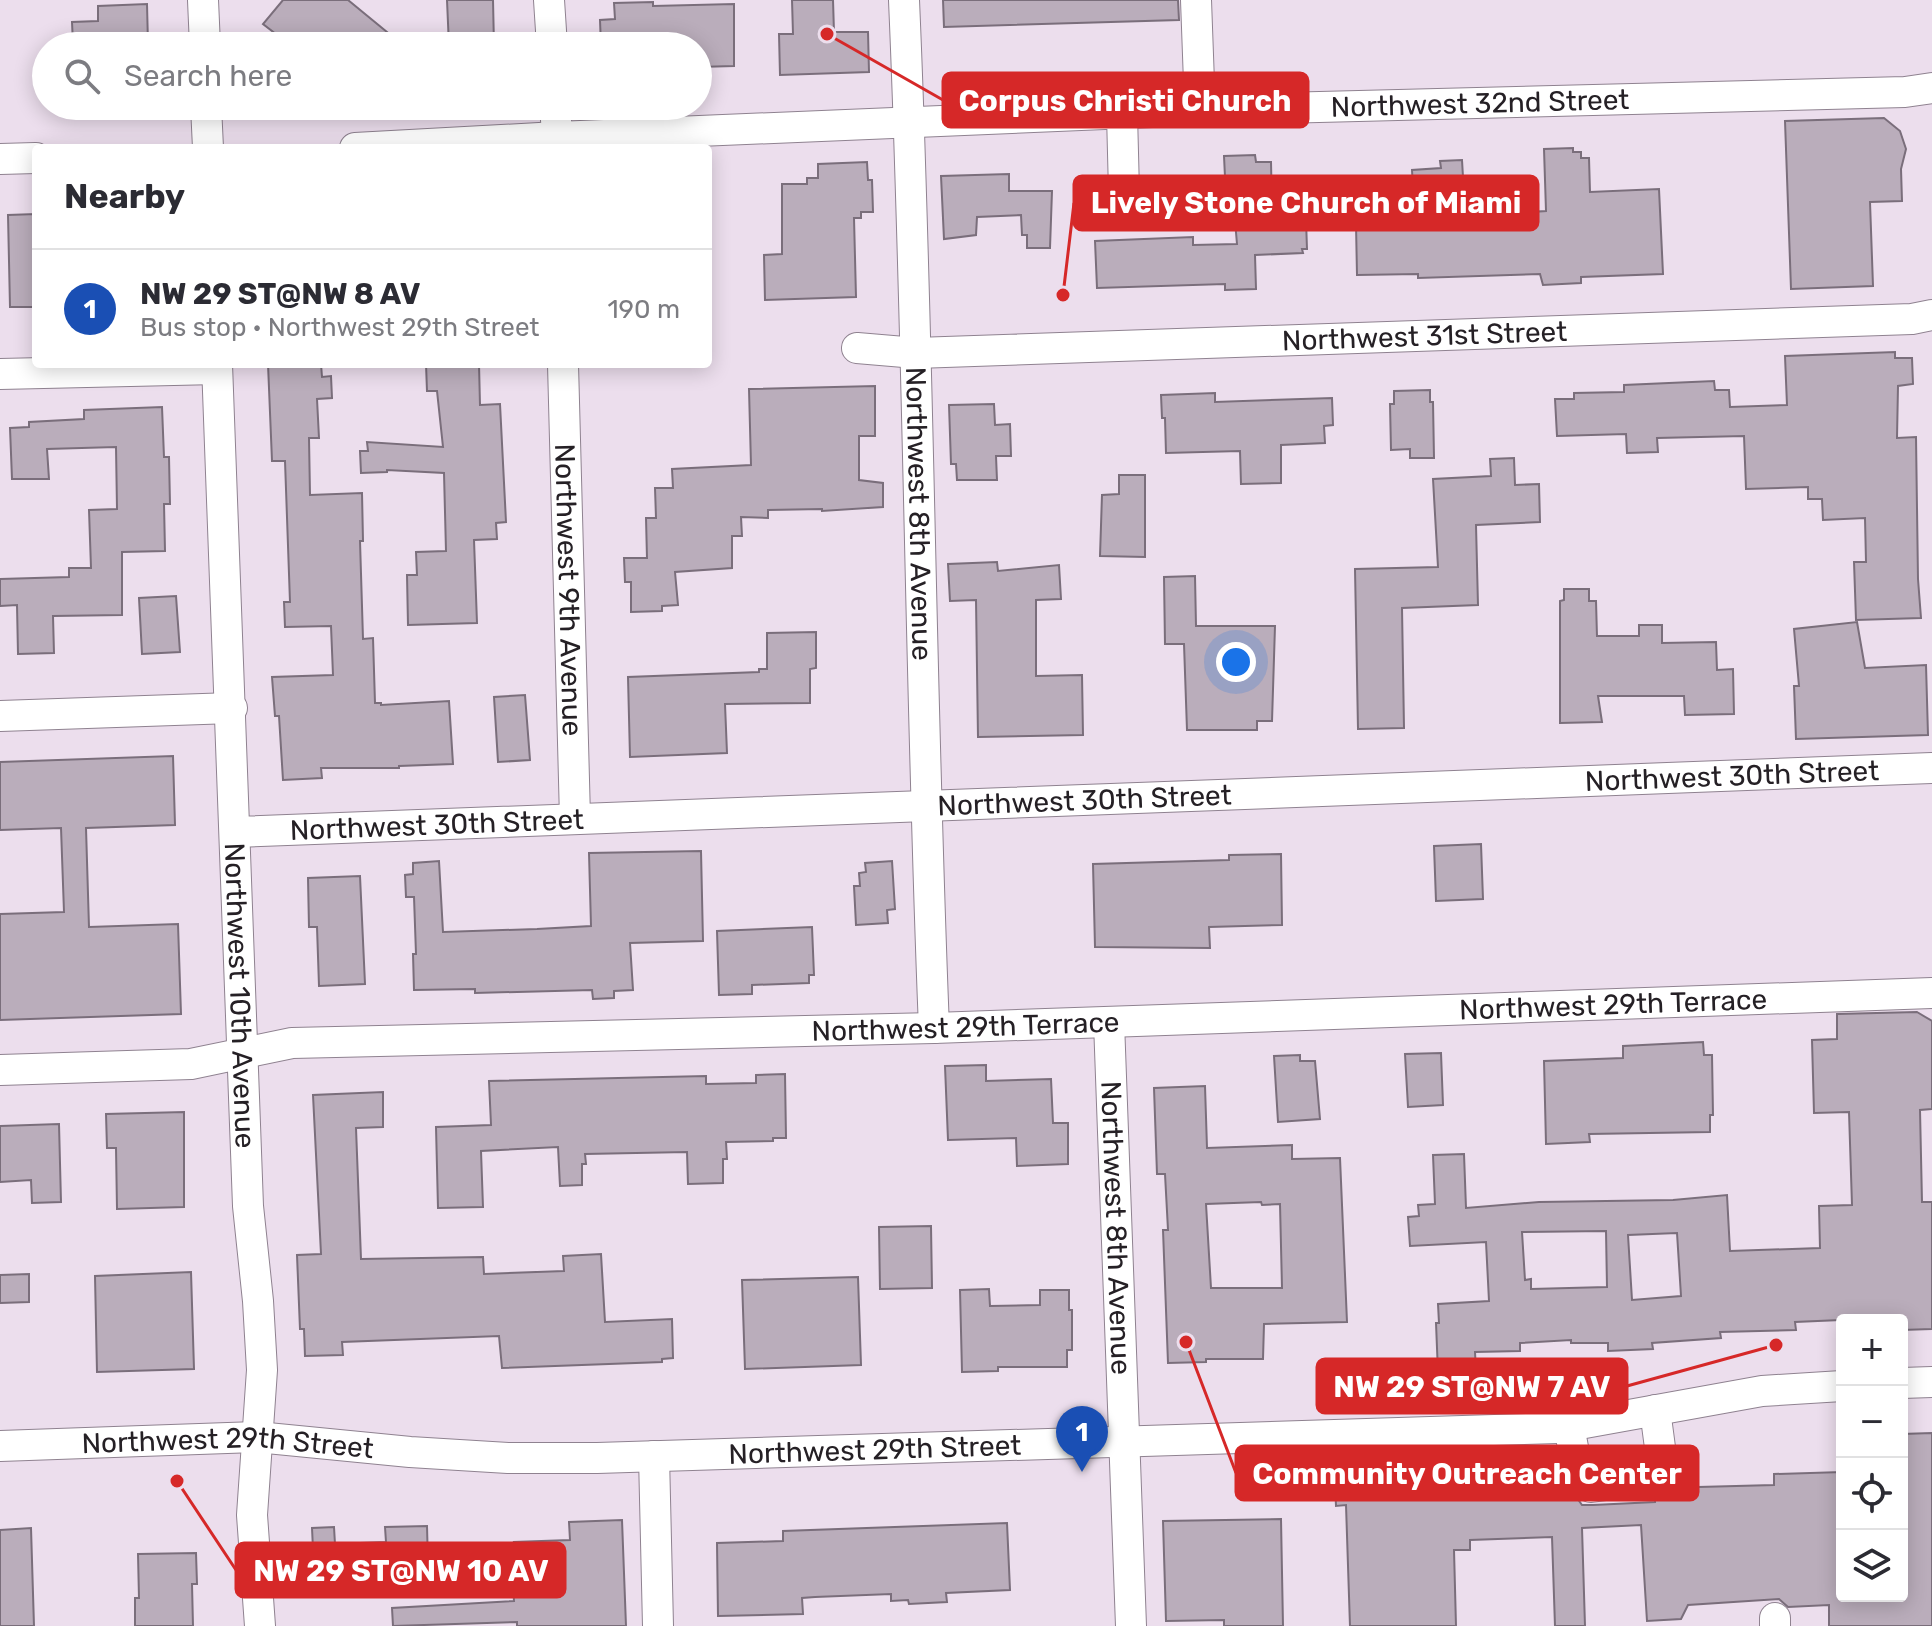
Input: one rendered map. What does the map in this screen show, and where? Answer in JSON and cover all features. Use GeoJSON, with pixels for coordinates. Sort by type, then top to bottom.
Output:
{"type":"FeatureCollection","features":[{"type":"Feature","properties":{"kind":"street"},"geometry":{"type":"LineString","coordinates":[[203,0],[204,32]]}},
{"type":"Feature","properties":{"kind":"street"},"geometry":{"type":"LineString","coordinates":[[549,0],[551,32]]}},
{"type":"Feature","properties":{"kind":"street","name":"Northwest 8th Avenue"},"geometry":{"type":"LineString","coordinates":[[904,0],[916,353],[925,805],[934,1028]]}},
{"type":"Feature","properties":{"kind":"street"},"geometry":{"type":"LineString","coordinates":[[1196,0],[1200,110]]}},
{"type":"Feature","properties":{"kind":"street","name":"Northwest 32nd Street"},"geometry":{"type":"LineString","coordinates":[[490,144],[1200,110],[1858,93],[1932,88]]}},
{"type":"Feature","properties":{"kind":"street"},"geometry":{"type":"LineString","coordinates":[[1122,114],[1124,192]]}},
{"type":"Feature","properties":{"kind":"street"},"geometry":{"type":"LineString","coordinates":[[207,120],[208,144]]}},
{"type":"Feature","properties":{"kind":"street"},"geometry":{"type":"LineString","coordinates":[[556,120],[558,142]]}},
{"type":"Feature","properties":{"kind":"street"},"geometry":{"type":"LineString","coordinates":[[0,159],[32,158]]}},
{"type":"Feature","properties":{"kind":"street","name":"Northwest 31st Street"},"geometry":{"type":"LineString","coordinates":[[857,348],[916,353],[1883,320],[1932,315]]}},
{"type":"Feature","properties":{"kind":"street"},"geometry":{"type":"LineString","coordinates":[[0,374],[186,368]]}},
{"type":"Feature","properties":{"kind":"street","name":"Northwest 10th Avenue"},"geometry":{"type":"LineString","coordinates":[[217,368],[248,1206],[262,1370],[252,1515],[260,1626]]}},
{"type":"Feature","properties":{"kind":"street","name":"Northwest 9th Avenue"},"geometry":{"type":"LineString","coordinates":[[563,368],[575,818]]}},
{"type":"Feature","properties":{"kind":"street"},"geometry":{"type":"LineString","coordinates":[[0,716],[232,708]]}},
{"type":"Feature","properties":{"kind":"street","name":"Northwest 30th Street"},"geometry":{"type":"LineString","coordinates":[[235,832],[1932,768]]}},
{"type":"Feature","properties":{"kind":"street","name":"Northwest 29th Terrace"},"geometry":{"type":"LineString","coordinates":[[0,1070],[191,1064],[292,1043],[934,1028],[1932,993]]}},
{"type":"Feature","properties":{"kind":"street","name":"Northwest 8th Avenue"},"geometry":{"type":"LineString","coordinates":[[1109,1022],[1131,1626]]}},
{"type":"Feature","properties":{"kind":"street"},"geometry":{"type":"LineString","coordinates":[[1908,1383],[1932,1382]]}},
{"type":"Feature","properties":{"kind":"street","name":"Northwest 29th Street"},"geometry":{"type":"LineString","coordinates":[[0,1446],[257,1437],[508,1458],[1125,1442],[1569,1426],[1762,1391],[1836,1386]]}},
{"type":"Feature","properties":{"kind":"street"},"geometry":{"type":"LineString","coordinates":[[1569,1426],[1577,1469],[1591,1487],[1644,1480],[1661,1455],[1655,1410]]}},
{"type":"Feature","properties":{"kind":"street"},"geometry":{"type":"LineString","coordinates":[[654,1456],[658,1626]]}},
{"type":"Feature","properties":{"kind":"building"},"geometry":{"type":"Polygon","coordinates":[[[283,0],[348,0],[387,32],[273,32],[263,24],[283,0]]]}},
{"type":"Feature","properties":{"kind":"building"},"geometry":{"type":"Polygon","coordinates":[[[447,0],[493,0],[494,32],[448,32],[447,0]]]}},
{"type":"Feature","properties":{"kind":"building"},"geometry":{"type":"Polygon","coordinates":[[[792,0],[833,0],[834,32],[868,32],[869,72],[780,75],[779,34],[793,34],[792,0]]]}},
{"type":"Feature","properties":{"kind":"building"},"geometry":{"type":"Polygon","coordinates":[[[943,0],[1178,0],[1179,20],[944,27],[943,0]]]}},
{"type":"Feature","properties":{"kind":"building"},"geometry":{"type":"Polygon","coordinates":[[[653,2],[653,6],[734,4],[734,66],[712,67],[712,32],[600,32],[600,20],[615,19],[614,3],[653,2]]]}},
{"type":"Feature","properties":{"kind":"building"},"geometry":{"type":"Polygon","coordinates":[[[147,4],[148,32],[72,32],[72,22],[98,21],[98,6],[147,4]]]}},
{"type":"Feature","properties":{"kind":"building"},"geometry":{"type":"Polygon","coordinates":[[[1884,118],[1900,131],[1906,149],[1901,169],[1902,201],[1870,202],[1873,286],[1791,289],[1785,121],[1884,118]]]}},
{"type":"Feature","properties":{"kind":"building"},"geometry":{"type":"Polygon","coordinates":[[[1573,148],[1573,152],[1581,152],[1581,158],[1589,158],[1590,192],[1659,189],[1663,274],[1581,277],[1581,283],[1543,285],[1540,274],[1418,278],[1418,274],[1357,275],[1356,225],[1415,224],[1412,170],[1441,168],[1440,161],[1462,160],[1465,211],[1498,209],[1498,214],[1546,211],[1544,149],[1573,148]]]}},
{"type":"Feature","properties":{"kind":"building"},"geometry":{"type":"Polygon","coordinates":[[[1255,155],[1256,162],[1271,162],[1272,209],[1276,209],[1276,221],[1306,220],[1307,249],[1302,249],[1303,253],[1255,255],[1256,289],[1225,290],[1225,284],[1097,288],[1095,241],[1193,237],[1193,245],[1237,244],[1233,198],[1226,198],[1224,156],[1255,155]]]}},
{"type":"Feature","properties":{"kind":"building"},"geometry":{"type":"Polygon","coordinates":[[[867,162],[868,180],[872,180],[873,212],[861,212],[861,218],[854,218],[856,297],[765,300],[764,255],[782,254],[782,184],[807,184],[807,178],[818,178],[818,164],[867,162]]]}},
{"type":"Feature","properties":{"kind":"building"},"geometry":{"type":"Polygon","coordinates":[[[1009,174],[1009,191],[1052,191],[1050,248],[1027,248],[1027,235],[1022,235],[1021,215],[977,217],[976,235],[944,239],[941,176],[1009,174]]]}},
{"type":"Feature","properties":{"kind":"building"},"geometry":{"type":"Polygon","coordinates":[[[32,214],[32,307],[10,307],[8,215],[32,214]]]}},
{"type":"Feature","properties":{"kind":"building"},"geometry":{"type":"Polygon","coordinates":[[[1895,352],[1895,358],[1912,358],[1913,384],[1898,386],[1897,438],[1916,437],[1921,618],[1856,620],[1854,562],[1866,562],[1865,518],[1823,520],[1822,499],[1808,499],[1808,487],[1746,489],[1744,436],[1657,438],[1658,452],[1627,453],[1626,434],[1557,436],[1555,399],[1574,399],[1574,393],[1624,392],[1624,385],[1714,381],[1715,390],[1729,390],[1730,407],[1787,405],[1785,356],[1895,352]]]}},
{"type":"Feature","properties":{"kind":"building"},"geometry":{"type":"Polygon","coordinates":[[[268,368],[321,368],[322,377],[331,376],[332,398],[317,399],[319,438],[309,438],[310,495],[362,493],[363,639],[373,638],[375,703],[449,701],[453,764],[321,768],[322,778],[283,780],[279,716],[275,716],[272,677],[333,675],[331,626],[285,627],[284,602],[290,602],[285,461],[272,461],[268,368]]]}},
{"type":"Feature","properties":{"kind":"building"},"geometry":{"type":"Polygon","coordinates":[[[426,368],[479,368],[480,405],[500,404],[506,522],[496,523],[497,539],[474,540],[477,623],[408,625],[407,575],[417,575],[416,552],[446,551],[444,473],[387,470],[361,473],[360,451],[368,451],[367,442],[443,447],[437,391],[427,391],[426,368]]]}},
{"type":"Feature","properties":{"kind":"building"},"geometry":{"type":"Polygon","coordinates":[[[875,386],[875,436],[859,436],[859,480],[883,483],[883,507],[822,511],[768,510],[768,518],[741,517],[742,536],[732,536],[732,568],[675,572],[678,605],[662,606],[662,611],[631,612],[631,582],[625,582],[624,558],[647,558],[646,518],[656,518],[655,488],[673,488],[672,469],[751,465],[749,389],[875,386]]]}},
{"type":"Feature","properties":{"kind":"building"},"geometry":{"type":"Polygon","coordinates":[[[1430,390],[1434,458],[1410,458],[1410,449],[1391,450],[1390,404],[1394,404],[1394,391],[1430,390]]]}},
{"type":"Feature","properties":{"kind":"building"},"geometry":{"type":"Polygon","coordinates":[[[1215,393],[1215,402],[1332,398],[1333,425],[1324,426],[1325,443],[1281,445],[1281,483],[1241,484],[1240,451],[1166,453],[1161,395],[1215,393]]]}},
{"type":"Feature","properties":{"kind":"building"},"geometry":{"type":"Polygon","coordinates":[[[994,404],[995,425],[1010,424],[1011,456],[996,456],[997,480],[957,480],[956,464],[951,464],[949,405],[994,404]]]}},
{"type":"Feature","properties":{"kind":"building"},"geometry":{"type":"Polygon","coordinates":[[[162,407],[164,457],[169,457],[170,504],[164,504],[165,551],[122,552],[122,615],[53,616],[54,653],[18,654],[17,605],[0,606],[0,579],[69,577],[69,568],[91,568],[89,510],[117,509],[116,447],[47,449],[49,479],[12,479],[10,428],[29,427],[29,422],[84,419],[84,410],[162,407]]]}},
{"type":"Feature","properties":{"kind":"building"},"geometry":{"type":"Polygon","coordinates":[[[1514,458],[1515,485],[1539,484],[1540,522],[1476,525],[1478,605],[1402,608],[1404,728],[1358,729],[1355,569],[1438,567],[1433,479],[1491,476],[1490,459],[1514,458]]]}},
{"type":"Feature","properties":{"kind":"building"},"geometry":{"type":"Polygon","coordinates":[[[1119,475],[1145,475],[1145,557],[1100,556],[1102,495],[1119,494],[1119,475]]]}},
{"type":"Feature","properties":{"kind":"building"},"geometry":{"type":"Polygon","coordinates":[[[997,562],[998,571],[1059,565],[1061,599],[1036,600],[1036,676],[1082,675],[1083,735],[978,737],[976,600],[950,601],[948,564],[997,562]]]}},
{"type":"Feature","properties":{"kind":"building"},"geometry":{"type":"Polygon","coordinates":[[[1195,576],[1196,626],[1275,626],[1272,721],[1257,721],[1257,730],[1187,730],[1184,644],[1165,644],[1164,577],[1195,576]]]}},
{"type":"Feature","properties":{"kind":"building"},"geometry":{"type":"Polygon","coordinates":[[[1564,589],[1589,589],[1589,601],[1596,601],[1597,636],[1639,636],[1639,625],[1662,625],[1662,643],[1716,642],[1717,670],[1733,669],[1734,714],[1685,715],[1684,696],[1598,696],[1602,722],[1560,723],[1560,601],[1564,600],[1564,589]]]}},
{"type":"Feature","properties":{"kind":"building"},"geometry":{"type":"Polygon","coordinates":[[[176,596],[180,652],[142,654],[139,598],[176,596]]]}},
{"type":"Feature","properties":{"kind":"building"},"geometry":{"type":"Polygon","coordinates":[[[1857,622],[1865,668],[1926,665],[1928,735],[1796,739],[1794,686],[1799,686],[1794,629],[1857,622]]]}},
{"type":"Feature","properties":{"kind":"building"},"geometry":{"type":"Polygon","coordinates":[[[816,632],[816,668],[810,669],[810,703],[725,704],[727,753],[630,757],[628,677],[759,672],[759,669],[767,669],[767,633],[816,632]]]}},
{"type":"Feature","properties":{"kind":"building"},"geometry":{"type":"Polygon","coordinates":[[[525,695],[530,760],[498,762],[494,697],[525,695]]]}},
{"type":"Feature","properties":{"kind":"building"},"geometry":{"type":"Polygon","coordinates":[[[173,756],[175,825],[86,828],[89,927],[178,924],[181,1014],[0,1020],[0,914],[64,912],[61,828],[0,830],[0,762],[173,756]]]}},
{"type":"Feature","properties":{"kind":"building"},"geometry":{"type":"Polygon","coordinates":[[[1481,844],[1483,899],[1436,901],[1434,846],[1481,844]]]}},
{"type":"Feature","properties":{"kind":"building"},"geometry":{"type":"Polygon","coordinates":[[[701,851],[703,941],[630,943],[633,990],[614,991],[614,998],[593,999],[592,990],[475,993],[475,989],[414,990],[414,897],[406,897],[405,875],[413,874],[413,863],[439,861],[443,932],[537,929],[591,926],[589,853],[701,851]]]}},
{"type":"Feature","properties":{"kind":"building"},"geometry":{"type":"Polygon","coordinates":[[[1281,854],[1282,925],[1209,927],[1210,948],[1095,947],[1093,864],[1229,860],[1229,855],[1281,854]]]}},
{"type":"Feature","properties":{"kind":"building"},"geometry":{"type":"Polygon","coordinates":[[[892,861],[895,909],[887,910],[888,923],[856,925],[854,886],[860,886],[859,873],[866,872],[865,863],[892,861]]]}},
{"type":"Feature","properties":{"kind":"building"},"geometry":{"type":"Polygon","coordinates":[[[360,876],[365,984],[319,986],[317,927],[309,927],[308,878],[360,876]]]}},
{"type":"Feature","properties":{"kind":"building"},"geometry":{"type":"Polygon","coordinates":[[[812,927],[814,975],[809,975],[809,983],[752,985],[752,994],[719,995],[717,931],[812,927]]]}},
{"type":"Feature","properties":{"kind":"building"},"geometry":{"type":"Polygon","coordinates":[[[1917,1012],[1932,1021],[1932,1109],[1920,1110],[1922,1202],[1932,1202],[1932,1329],[1908,1330],[1908,1314],[1836,1314],[1836,1320],[1795,1322],[1796,1330],[1720,1332],[1721,1338],[1652,1343],[1653,1349],[1608,1351],[1608,1343],[1571,1343],[1571,1340],[1520,1343],[1520,1351],[1475,1352],[1476,1371],[1438,1373],[1438,1304],[1489,1301],[1486,1242],[1410,1246],[1408,1217],[1419,1216],[1418,1205],[1435,1204],[1433,1155],[1464,1154],[1466,1208],[1727,1195],[1730,1251],[1820,1248],[1819,1206],[1852,1205],[1849,1112],[1814,1113],[1812,1040],[1837,1039],[1837,1014],[1917,1012]],[[1606,1231],[1522,1232],[1525,1280],[1531,1279],[1531,1289],[1607,1287],[1606,1231]],[[1677,1233],[1628,1235],[1632,1300],[1681,1296],[1677,1233]]]}},
{"type":"Feature","properties":{"kind":"building"},"geometry":{"type":"Polygon","coordinates":[[[1703,1042],[1704,1055],[1712,1055],[1713,1115],[1710,1115],[1710,1132],[1589,1134],[1590,1142],[1546,1144],[1544,1061],[1623,1058],[1623,1046],[1703,1042]]]}},
{"type":"Feature","properties":{"kind":"building"},"geometry":{"type":"Polygon","coordinates":[[[1441,1053],[1443,1105],[1408,1107],[1405,1054],[1441,1053]]]}},
{"type":"Feature","properties":{"kind":"building"},"geometry":{"type":"Polygon","coordinates":[[[1300,1055],[1300,1061],[1315,1061],[1320,1119],[1278,1122],[1274,1056],[1300,1055]]]}},
{"type":"Feature","properties":{"kind":"building"},"geometry":{"type":"Polygon","coordinates":[[[986,1065],[986,1081],[1051,1079],[1053,1123],[1068,1123],[1068,1164],[1017,1166],[1016,1138],[948,1140],[945,1066],[986,1065]]]}},
{"type":"Feature","properties":{"kind":"building"},"geometry":{"type":"Polygon","coordinates":[[[785,1074],[786,1138],[726,1142],[723,1183],[688,1184],[687,1152],[585,1154],[582,1185],[560,1186],[558,1147],[481,1151],[483,1207],[438,1208],[436,1127],[491,1125],[489,1081],[706,1076],[706,1084],[756,1083],[756,1075],[785,1074]]]}},
{"type":"Feature","properties":{"kind":"building"},"geometry":{"type":"Polygon","coordinates":[[[1205,1086],[1207,1148],[1292,1145],[1292,1159],[1340,1158],[1347,1322],[1264,1324],[1263,1359],[1168,1363],[1163,1230],[1168,1230],[1165,1174],[1157,1174],[1154,1088],[1205,1086]],[[1261,1202],[1206,1204],[1211,1288],[1282,1288],[1280,1204],[1262,1205],[1261,1202]]]}},
{"type":"Feature","properties":{"kind":"building"},"geometry":{"type":"Polygon","coordinates":[[[383,1092],[383,1127],[356,1128],[361,1259],[483,1257],[484,1274],[564,1271],[563,1256],[601,1254],[605,1322],[672,1319],[673,1358],[662,1359],[662,1362],[502,1368],[499,1336],[342,1342],[343,1355],[305,1356],[304,1329],[300,1329],[297,1255],[321,1254],[313,1095],[383,1092]]]}},
{"type":"Feature","properties":{"kind":"building"},"geometry":{"type":"Polygon","coordinates":[[[184,1112],[184,1207],[117,1209],[116,1148],[107,1148],[106,1114],[184,1112]]]}},
{"type":"Feature","properties":{"kind":"building"},"geometry":{"type":"Polygon","coordinates":[[[59,1124],[61,1202],[32,1203],[31,1180],[0,1182],[0,1126],[59,1124]]]}},
{"type":"Feature","properties":{"kind":"building"},"geometry":{"type":"Polygon","coordinates":[[[931,1226],[932,1288],[880,1289],[879,1227],[931,1226]]]}},
{"type":"Feature","properties":{"kind":"building"},"geometry":{"type":"Polygon","coordinates":[[[191,1272],[194,1369],[97,1372],[95,1276],[191,1272]]]}},
{"type":"Feature","properties":{"kind":"building"},"geometry":{"type":"Polygon","coordinates":[[[29,1274],[29,1302],[0,1303],[0,1275],[29,1274]]]}},
{"type":"Feature","properties":{"kind":"building"},"geometry":{"type":"Polygon","coordinates":[[[858,1277],[861,1365],[745,1369],[742,1280],[858,1277]]]}},
{"type":"Feature","properties":{"kind":"building"},"geometry":{"type":"Polygon","coordinates":[[[989,1289],[990,1306],[1040,1305],[1040,1290],[1069,1290],[1072,1350],[1067,1350],[1067,1367],[998,1367],[998,1371],[962,1372],[960,1290],[989,1289]]]}},
{"type":"Feature","properties":{"kind":"building"},"geometry":{"type":"Polygon","coordinates":[[[1932,1433],[1932,1626],[1829,1626],[1829,1605],[1788,1607],[1779,1599],[1688,1605],[1681,1619],[1647,1621],[1641,1525],[1582,1528],[1585,1626],[1555,1626],[1552,1537],[1470,1540],[1470,1550],[1454,1550],[1456,1626],[1350,1626],[1346,1505],[1336,1506],[1335,1482],[1468,1478],[1468,1492],[1572,1491],[1582,1505],[1593,1505],[1655,1502],[1655,1494],[1660,1488],[1774,1485],[1774,1474],[1836,1472],[1836,1602],[1908,1602],[1908,1434],[1932,1433]]]}},
{"type":"Feature","properties":{"kind":"building"},"geometry":{"type":"Polygon","coordinates":[[[1281,1519],[1283,1626],[1224,1626],[1224,1620],[1166,1621],[1163,1521],[1281,1519]]]}},
{"type":"Feature","properties":{"kind":"building"},"geometry":{"type":"Polygon","coordinates":[[[622,1520],[626,1626],[517,1626],[517,1622],[393,1626],[392,1608],[514,1601],[511,1546],[515,1546],[514,1542],[570,1540],[569,1522],[622,1520]]]}},
{"type":"Feature","properties":{"kind":"building"},"geometry":{"type":"Polygon","coordinates":[[[1007,1523],[1010,1590],[946,1593],[947,1602],[909,1604],[908,1600],[891,1601],[891,1594],[802,1598],[803,1614],[718,1616],[717,1543],[783,1541],[783,1531],[1007,1523]]]}},
{"type":"Feature","properties":{"kind":"building"},"geometry":{"type":"Polygon","coordinates":[[[427,1526],[428,1564],[314,1570],[312,1528],[334,1527],[335,1544],[386,1542],[385,1527],[427,1526]]]}},
{"type":"Feature","properties":{"kind":"building"},"geometry":{"type":"Polygon","coordinates":[[[31,1528],[34,1626],[0,1626],[0,1530],[31,1528]]]}},
{"type":"Feature","properties":{"kind":"building"},"geometry":{"type":"Polygon","coordinates":[[[196,1553],[197,1584],[192,1584],[193,1626],[135,1626],[135,1598],[139,1598],[138,1554],[196,1553]]]}},
{"type":"Feature","properties":{"kind":"place","name":"Corpus Christi Church"},"geometry":{"type":"Point","coordinates":[827,34]}},
{"type":"Feature","properties":{"kind":"place","name":"Lively Stone Church of Miami"},"geometry":{"type":"Point","coordinates":[1063,295]}},
{"type":"Feature","properties":{"kind":"place","name":"Community Outreach Center"},"geometry":{"type":"Point","coordinates":[1186,1342]}},
{"type":"Feature","properties":{"kind":"place","name":"NW 29 ST@NW 7 AV"},"geometry":{"type":"Point","coordinates":[1776,1345]}},
{"type":"Feature","properties":{"kind":"place","name":"NW 29 ST@NW 8 AV"},"geometry":{"type":"Point","coordinates":[1082,1472]}},
{"type":"Feature","properties":{"kind":"place","name":"NW 29 ST@NW 10 AV"},"geometry":{"type":"Point","coordinates":[177,1481]}}]}
